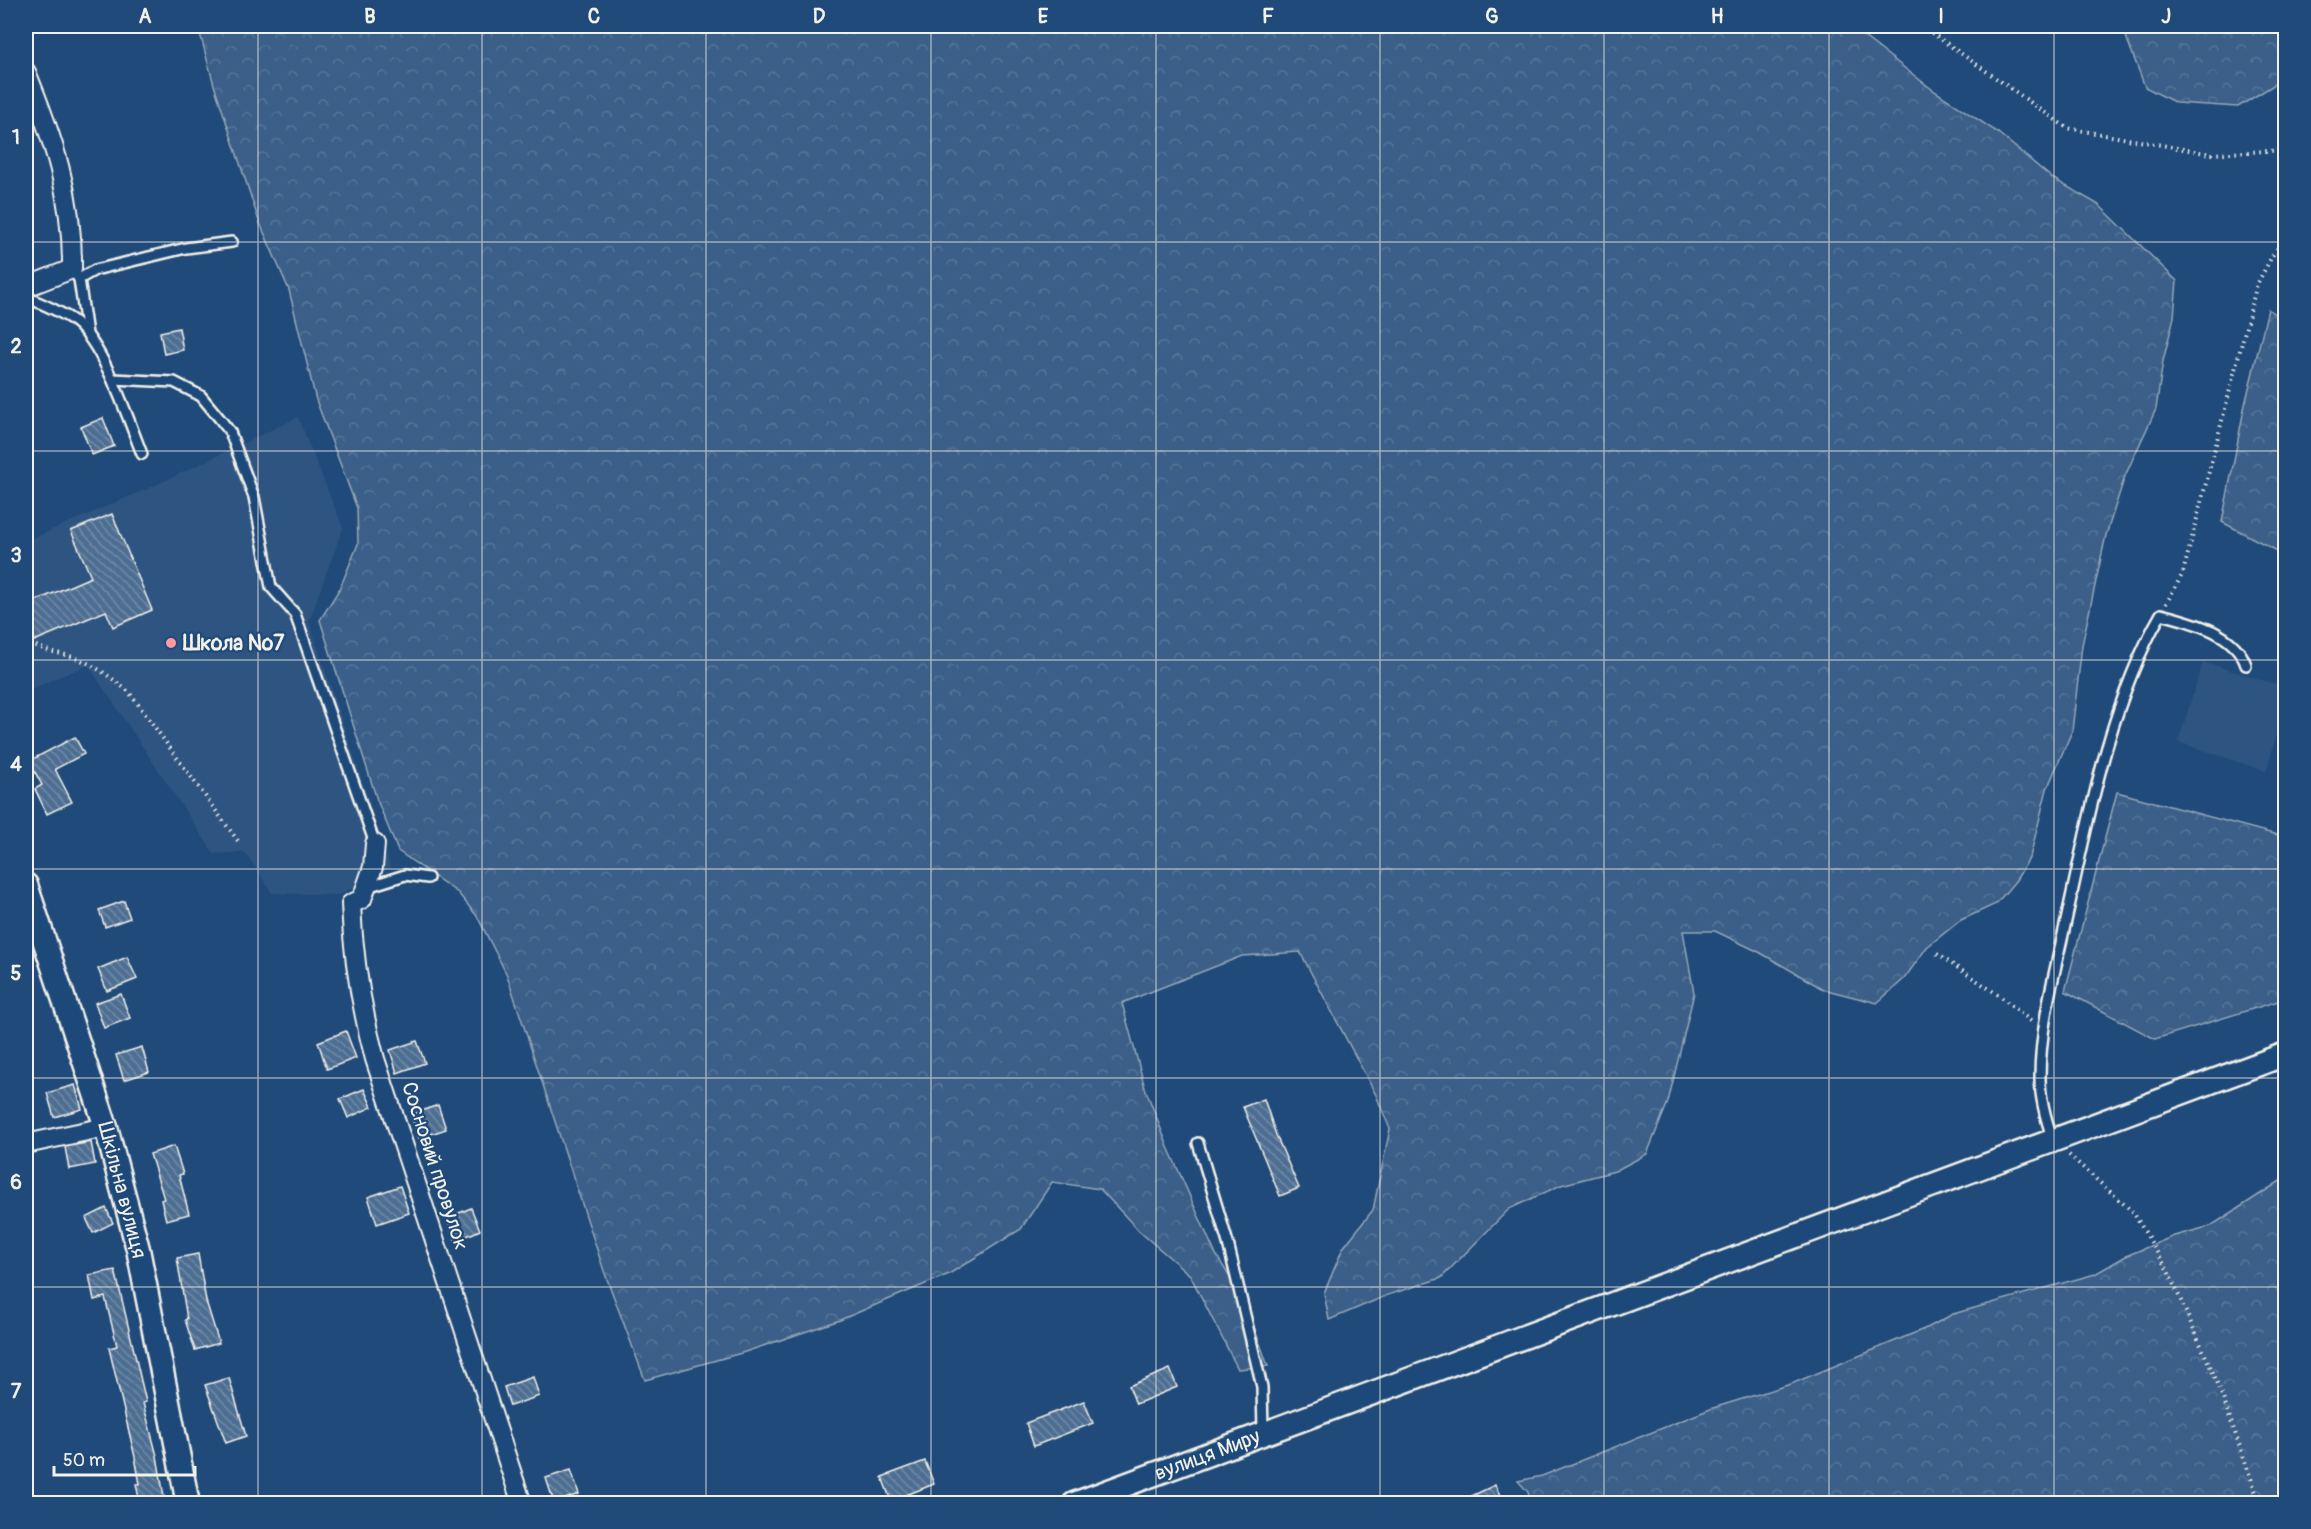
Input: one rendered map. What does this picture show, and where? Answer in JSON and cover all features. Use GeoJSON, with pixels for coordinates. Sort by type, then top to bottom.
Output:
{"type":"FeatureCollection","features":[{"type":"Feature","properties":{"kind":"street"},"geometry":{"type":"LineString","coordinates":[[26,72],[46,121],[65,182],[73,231],[75,274],[26,287]]}},
{"type":"Feature","properties":{"kind":"street","name":"Сосновий провулок"},"geometry":{"type":"LineString","coordinates":[[375,844],[373,867],[362,899],[351,904],[352,947],[360,1005],[375,1059],[522,1503]]}},
{"type":"Feature","properties":{"kind":"street","name":"Шкільна вулиця"},"geometry":{"type":"LineString","coordinates":[[26,885],[106,1127],[138,1249],[188,1503]]}},
{"type":"Feature","properties":{"kind":"street","name":"вулиця Миру"},"geometry":{"type":"LineString","coordinates":[[1074,1503],[2286,1054]]}},
{"type":"Feature","properties":{"kind":"street"},"geometry":{"type":"LineString","coordinates":[[26,1144],[106,1127]]}},
{"type":"Feature","properties":{"kind":"lane"},"geometry":{"type":"LineString","coordinates":[[87,336],[75,274],[186,248],[232,242]]}},
{"type":"Feature","properties":{"kind":"lane"},"geometry":{"type":"LineString","coordinates":[[26,297],[76,322],[87,336],[113,379],[142,454]]}},
{"type":"Feature","properties":{"kind":"lane"},"geometry":{"type":"LineString","coordinates":[[113,379],[174,382],[201,396],[230,432],[254,497],[271,587],[295,614],[375,844]]}},
{"type":"Feature","properties":{"kind":"lane"},"geometry":{"type":"LineString","coordinates":[[2052,1140],[2044,1114],[2040,1078],[2054,973],[2075,877],[2105,759],[2142,647],[2161,614],[2193,623],[2224,637],[2242,654],[2246,665]]}},
{"type":"Feature","properties":{"kind":"lane"},"geometry":{"type":"LineString","coordinates":[[366,887],[405,875],[428,878]]}},
{"type":"Feature","properties":{"kind":"lane"},"geometry":{"type":"LineString","coordinates":[[1198,1143],[1228,1243],[1262,1387],[1263,1432]]}},
{"type":"Feature","properties":{"kind":"path"},"geometry":{"type":"LineString","coordinates":[[1922,26],[2067,128],[2211,154],[2286,150]]}},
{"type":"Feature","properties":{"kind":"path"},"geometry":{"type":"LineString","coordinates":[[2161,614],[2183,573],[2257,284],[2276,251],[2286,240]]}},
{"type":"Feature","properties":{"kind":"path"},"geometry":{"type":"LineString","coordinates":[[2276,251],[2286,259]]}},
{"type":"Feature","properties":{"kind":"path"},"geometry":{"type":"LineString","coordinates":[[26,639],[36,648],[75,658],[95,668],[129,692],[238,841]]}},
{"type":"Feature","properties":{"kind":"path"},"geometry":{"type":"LineString","coordinates":[[1937,954],[2000,996],[2034,1024],[2044,1037]]}},
{"type":"Feature","properties":{"kind":"path"},"geometry":{"type":"LineString","coordinates":[[2052,1140],[2133,1212],[2167,1269],[2218,1384],[2260,1503]]}},
{"type":"Feature","properties":{"kind":"shaded area","name":"Школа №7"},"geometry":{"type":"Polygon","coordinates":[[[298,417],[343,528],[309,621],[391,868],[339,895],[272,893],[245,852],[214,854],[88,665],[26,691],[26,541],[156,485],[298,417]]]}},
{"type":"Feature","properties":{"kind":"shaded area"},"geometry":{"type":"Polygon","coordinates":[[[2203,662],[2285,687],[2285,707],[2266,771],[2178,742],[2203,662]]]}},
{"type":"Feature","properties":{"kind":"green space"},"geometry":{"type":"Polygon","coordinates":[[[198,26],[1850,26],[1933,90],[1997,132],[2052,178],[2099,205],[2177,281],[2174,317],[2163,361],[2156,409],[2125,476],[2106,535],[2082,645],[2072,731],[2047,789],[2030,857],[2016,880],[1996,904],[1961,920],[1927,947],[1904,979],[1877,1003],[1823,989],[1759,952],[1715,931],[1683,931],[1694,993],[1668,1102],[1647,1154],[1615,1171],[1561,1185],[1509,1209],[1441,1278],[1388,1295],[1329,1320],[1324,1293],[1343,1248],[1373,1210],[1390,1129],[1376,1095],[1300,952],[1242,956],[1122,1003],[1145,1088],[1168,1147],[1215,1253],[1245,1302],[1268,1366],[1238,1369],[1190,1275],[1140,1232],[1100,1189],[1052,1182],[1021,1229],[949,1274],[840,1320],[745,1352],[645,1380],[604,1271],[507,975],[477,916],[458,893],[398,851],[377,800],[320,620],[340,588],[358,544],[357,508],[316,400],[289,290],[259,221],[214,85],[198,26]]]}},
{"type":"Feature","properties":{"kind":"green space"},"geometry":{"type":"Polygon","coordinates":[[[2122,26],[2285,26],[2285,78],[2238,107],[2176,103],[2145,87],[2122,26]]]}},
{"type":"Feature","properties":{"kind":"green space"},"geometry":{"type":"Polygon","coordinates":[[[2268,309],[2285,322],[2285,555],[2222,522],[2244,409],[2268,309]]]}},
{"type":"Feature","properties":{"kind":"green space"},"geometry":{"type":"Polygon","coordinates":[[[2117,792],[2285,837],[2285,999],[2155,1039],[2065,991],[2117,792]]]}},
{"type":"Feature","properties":{"kind":"green space"},"geometry":{"type":"Polygon","coordinates":[[[2285,1178],[2285,1503],[1531,1504],[1528,1492],[1518,1481],[1542,1476],[1713,1408],[1791,1384],[1929,1327],[1953,1314],[2095,1274],[2126,1256],[2174,1236],[2211,1226],[2285,1178]]]}},
{"type":"Feature","properties":{"kind":"building"},"geometry":{"type":"Polygon","coordinates":[[[179,328],[183,350],[164,354],[160,332],[179,328]]]}},
{"type":"Feature","properties":{"kind":"building"},"geometry":{"type":"Polygon","coordinates":[[[103,418],[114,446],[92,455],[81,427],[103,418]]]}},
{"type":"Feature","properties":{"kind":"building"},"geometry":{"type":"Polygon","coordinates":[[[112,514],[152,610],[113,627],[106,611],[34,641],[26,621],[26,605],[91,577],[71,531],[112,514]]]}},
{"type":"Feature","properties":{"kind":"building"},"geometry":{"type":"Polygon","coordinates":[[[75,737],[84,754],[55,769],[72,802],[47,814],[35,789],[42,785],[29,761],[75,737]]]}},
{"type":"Feature","properties":{"kind":"building"},"geometry":{"type":"Polygon","coordinates":[[[124,901],[130,918],[105,927],[99,910],[124,901]]]}},
{"type":"Feature","properties":{"kind":"building"},"geometry":{"type":"Polygon","coordinates":[[[127,957],[137,979],[107,991],[98,969],[127,957]]]}},
{"type":"Feature","properties":{"kind":"building"},"geometry":{"type":"Polygon","coordinates":[[[121,994],[130,1018],[104,1028],[95,1003],[121,994]]]}},
{"type":"Feature","properties":{"kind":"building"},"geometry":{"type":"Polygon","coordinates":[[[346,1031],[356,1058],[327,1069],[318,1042],[346,1031]]]}},
{"type":"Feature","properties":{"kind":"building"},"geometry":{"type":"Polygon","coordinates":[[[417,1041],[425,1063],[397,1073],[390,1050],[417,1041]]]}},
{"type":"Feature","properties":{"kind":"building"},"geometry":{"type":"Polygon","coordinates":[[[142,1047],[149,1072],[124,1080],[116,1055],[142,1047]]]}},
{"type":"Feature","properties":{"kind":"building"},"geometry":{"type":"Polygon","coordinates":[[[75,1085],[82,1109],[54,1117],[47,1093],[75,1085]]]}},
{"type":"Feature","properties":{"kind":"building"},"geometry":{"type":"Polygon","coordinates":[[[364,1089],[372,1107],[348,1118],[340,1099],[364,1089]]]}},
{"type":"Feature","properties":{"kind":"building"},"geometry":{"type":"Polygon","coordinates":[[[1264,1099],[1276,1135],[1299,1188],[1280,1196],[1243,1107],[1264,1099]]]}},
{"type":"Feature","properties":{"kind":"building"},"geometry":{"type":"Polygon","coordinates":[[[438,1105],[446,1129],[419,1138],[411,1115],[438,1105]]]}},
{"type":"Feature","properties":{"kind":"building"},"geometry":{"type":"Polygon","coordinates":[[[91,1142],[95,1164],[69,1169],[65,1147],[91,1142]]]}},
{"type":"Feature","properties":{"kind":"building"},"geometry":{"type":"Polygon","coordinates":[[[174,1146],[183,1174],[179,1175],[189,1214],[166,1220],[161,1200],[164,1199],[150,1154],[174,1146]]]}},
{"type":"Feature","properties":{"kind":"building"},"geometry":{"type":"Polygon","coordinates":[[[400,1186],[409,1213],[377,1224],[368,1197],[400,1186]]]}},
{"type":"Feature","properties":{"kind":"building"},"geometry":{"type":"Polygon","coordinates":[[[106,1208],[113,1223],[93,1233],[86,1218],[106,1208]]]}},
{"type":"Feature","properties":{"kind":"building"},"geometry":{"type":"Polygon","coordinates":[[[471,1208],[480,1230],[456,1241],[447,1218],[471,1208]]]}},
{"type":"Feature","properties":{"kind":"building"},"geometry":{"type":"Polygon","coordinates":[[[198,1254],[206,1301],[219,1343],[195,1350],[185,1320],[187,1319],[177,1258],[198,1254]]]}},
{"type":"Feature","properties":{"kind":"building"},"geometry":{"type":"Polygon","coordinates":[[[115,1270],[146,1402],[143,1403],[157,1456],[165,1503],[140,1503],[136,1484],[140,1484],[135,1457],[109,1348],[117,1346],[105,1297],[94,1300],[89,1275],[115,1270]]]}},
{"type":"Feature","properties":{"kind":"building"},"geometry":{"type":"Polygon","coordinates":[[[1170,1369],[1177,1387],[1136,1404],[1129,1386],[1170,1369]]]}},
{"type":"Feature","properties":{"kind":"building"},"geometry":{"type":"Polygon","coordinates":[[[533,1377],[539,1396],[510,1406],[504,1387],[533,1377]]]}},
{"type":"Feature","properties":{"kind":"building"},"geometry":{"type":"Polygon","coordinates":[[[229,1378],[246,1436],[226,1443],[205,1385],[229,1378]]]}},
{"type":"Feature","properties":{"kind":"building"},"geometry":{"type":"Polygon","coordinates":[[[1084,1401],[1093,1423],[1034,1446],[1026,1423],[1084,1401]]]}},
{"type":"Feature","properties":{"kind":"building"},"geometry":{"type":"Polygon","coordinates":[[[925,1461],[934,1484],[891,1501],[882,1477],[925,1461]]]}},
{"type":"Feature","properties":{"kind":"building"},"geometry":{"type":"Polygon","coordinates":[[[571,1470],[579,1494],[554,1503],[546,1478],[571,1470]]]}},
{"type":"Feature","properties":{"kind":"building"},"geometry":{"type":"Polygon","coordinates":[[[1495,1485],[1504,1503],[1457,1503],[1495,1485]]]}},
{"type":"Feature","properties":{"kind":"place","name":"Школа №7"},"geometry":{"type":"Point","coordinates":[171,643]}}]}
